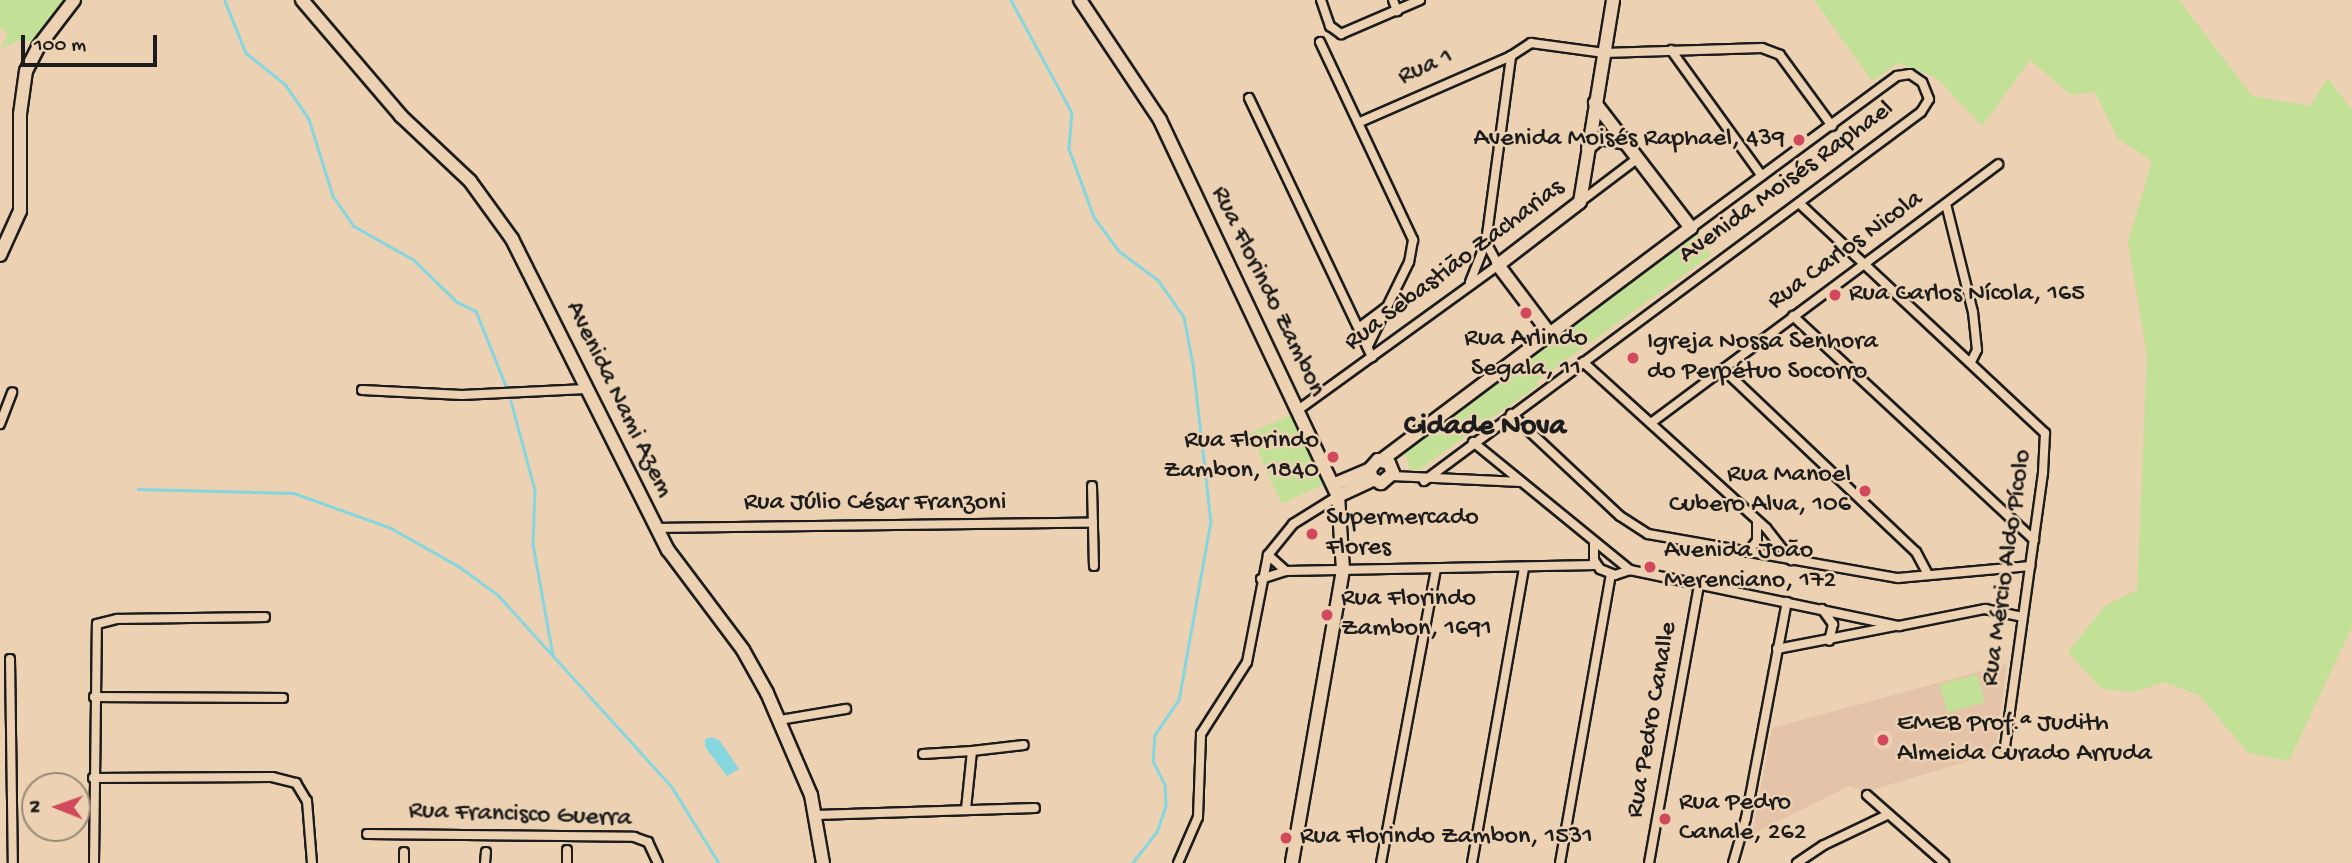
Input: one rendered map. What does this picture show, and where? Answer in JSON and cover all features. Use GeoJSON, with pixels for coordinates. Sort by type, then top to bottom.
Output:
{"type":"FeatureCollection","features":[{"type":"Feature","properties":{"kind":"street"},"geometry":{"type":"LineString","coordinates":[[0,255],[20,211],[20,114],[26,71],[74,0]]}},
{"type":"Feature","properties":{"kind":"street","name":"Avenida Nami Azem"},"geometry":{"type":"LineString","coordinates":[[302,0],[401,116],[484,197],[512,239],[656,528],[743,650],[795,750],[816,815],[823,863]]}},
{"type":"Feature","properties":{"kind":"street","name":"Rua Florindo Zambon"},"geometry":{"type":"LineString","coordinates":[[1080,0],[1099,34],[1148,100],[1175,151],[1337,490],[1343,570],[1292,863]]}},
{"type":"Feature","properties":{"kind":"street"},"geometry":{"type":"LineString","coordinates":[[1321,0],[1330,26],[1341,34],[1420,0]]}},
{"type":"Feature","properties":{"kind":"street"},"geometry":{"type":"LineString","coordinates":[[1393,0],[1397,11]]}},
{"type":"Feature","properties":{"kind":"street"},"geometry":{"type":"LineString","coordinates":[[1580,202],[1613,0]]}},
{"type":"Feature","properties":{"kind":"street"},"geometry":{"type":"LineString","coordinates":[[1320,42],[1360,122],[1413,240],[1409,262],[1368,346]]}},
{"type":"Feature","properties":{"kind":"street","name":"Rua 1"},"geometry":{"type":"LineString","coordinates":[[1360,122],[1511,56],[1531,43],[1604,53],[1671,50],[1773,51],[1832,125]]}},
{"type":"Feature","properties":{"kind":"street"},"geometry":{"type":"LineString","coordinates":[[1671,50],[1762,176]]}},
{"type":"Feature","properties":{"kind":"street"},"geometry":{"type":"LineString","coordinates":[[1466,289],[1486,242],[1511,56]]}},
{"type":"Feature","properties":{"kind":"street","name":"Avenida Moisés Raphael"},"geometry":{"type":"LineString","coordinates":[[1371,475],[1383,460],[1690,228],[1903,74],[1915,76],[1929,95],[1929,103],[1922,112],[1473,442],[1424,481]]}},
{"type":"Feature","properties":{"kind":"street"},"geometry":{"type":"LineString","coordinates":[[1248,98],[1360,327],[1372,357]]}},
{"type":"Feature","properties":{"kind":"street","name":"Avenida Moisés Raphael"},"geometry":{"type":"LineString","coordinates":[[1595,103],[1690,228]]}},
{"type":"Feature","properties":{"kind":"street"},"geometry":{"type":"LineString","coordinates":[[1587,148],[1600,138],[1626,144]]}},
{"type":"Feature","properties":{"kind":"street","name":"Rua Sebastião Zacharias"},"geometry":{"type":"LineString","coordinates":[[1298,410],[1466,289],[1638,158]]}},
{"type":"Feature","properties":{"kind":"street","name":"Rua Carlos Nicola"},"geometry":{"type":"LineString","coordinates":[[1651,423],[1998,164]]}},
{"type":"Feature","properties":{"kind":"street"},"geometry":{"type":"LineString","coordinates":[[1799,202],[1971,362],[1977,351],[1973,312],[1946,204]]}},
{"type":"Feature","properties":{"kind":"street"},"geometry":{"type":"LineString","coordinates":[[1486,242],[1498,265],[1550,334]]}},
{"type":"Feature","properties":{"kind":"street"},"geometry":{"type":"LineString","coordinates":[[1360,327],[1385,308]]}},
{"type":"Feature","properties":{"kind":"street"},"geometry":{"type":"LineString","coordinates":[[1793,316],[2034,540]]}},
{"type":"Feature","properties":{"kind":"street"},"geometry":{"type":"LineString","coordinates":[[1583,362],[1757,522],[1791,560]]}},
{"type":"Feature","properties":{"kind":"street","name":"Rua Mércio Aldo Pícolo"},"geometry":{"type":"LineString","coordinates":[[1971,362],[2046,437],[2005,747]]}},
{"type":"Feature","properties":{"kind":"street"},"geometry":{"type":"LineString","coordinates":[[1723,369],[1916,552],[1928,575]]}},
{"type":"Feature","properties":{"kind":"street"},"geometry":{"type":"LineString","coordinates":[[362,390],[462,395],[586,389]]}},
{"type":"Feature","properties":{"kind":"street"},"geometry":{"type":"LineString","coordinates":[[0,424],[12,391]]}},
{"type":"Feature","properties":{"kind":"street"},"geometry":{"type":"LineString","coordinates":[[1511,414],[1633,526],[1648,534],[1885,577],[2030,566]]}},
{"type":"Feature","properties":{"kind":"street"},"geometry":{"type":"LineString","coordinates":[[1473,442],[1630,570],[1899,625]]}},
{"type":"Feature","properties":{"kind":"street"},"geometry":{"type":"LineString","coordinates":[[1383,460],[1391,466],[1392,476]]}},
{"type":"Feature","properties":{"kind":"street"},"geometry":{"type":"LineString","coordinates":[[1178,863],[1198,817],[1201,734],[1247,662],[1261,579],[1269,555],[1293,524],[1337,490],[1371,475],[1385,482],[1392,476],[1424,481],[1521,482]]}},
{"type":"Feature","properties":{"kind":"street"},"geometry":{"type":"LineString","coordinates":[[1092,486],[1094,566]]}},
{"type":"Feature","properties":{"kind":"street"},"geometry":{"type":"LineString","coordinates":[[1748,552],[1757,541],[1757,522]]}},
{"type":"Feature","properties":{"kind":"street","name":"Rua Júlio César Franzoni"},"geometry":{"type":"LineString","coordinates":[[656,528],[1093,523]]}},
{"type":"Feature","properties":{"kind":"street"},"geometry":{"type":"LineString","coordinates":[[1594,543],[1595,565]]}},
{"type":"Feature","properties":{"kind":"street"},"geometry":{"type":"LineString","coordinates":[[1269,555],[1286,571]]}},
{"type":"Feature","properties":{"kind":"street"},"geometry":{"type":"LineString","coordinates":[[1261,579],[1286,571],[1595,565],[1611,575],[1630,570]]}},
{"type":"Feature","properties":{"kind":"street"},"geometry":{"type":"LineString","coordinates":[[1472,863],[1524,568]]}},
{"type":"Feature","properties":{"kind":"street"},"geometry":{"type":"LineString","coordinates":[[1381,863],[1436,570]]}},
{"type":"Feature","properties":{"kind":"street"},"geometry":{"type":"LineString","coordinates":[[1560,863],[1611,575]]}},
{"type":"Feature","properties":{"kind":"street","name":"Rua Pedro Canalle"},"geometry":{"type":"LineString","coordinates":[[1649,863],[1699,584]]}},
{"type":"Feature","properties":{"kind":"street"},"geometry":{"type":"LineString","coordinates":[[1733,863],[1746,818],[1787,602]]}},
{"type":"Feature","properties":{"kind":"street"},"geometry":{"type":"LineString","coordinates":[[1820,607],[1831,619],[1829,641]]}},
{"type":"Feature","properties":{"kind":"street"},"geometry":{"type":"LineString","coordinates":[[1777,649],[1985,609],[2022,617]]}},
{"type":"Feature","properties":{"kind":"street"},"geometry":{"type":"LineString","coordinates":[[94,863],[97,624],[117,619],[265,617]]}},
{"type":"Feature","properties":{"kind":"street"},"geometry":{"type":"LineString","coordinates":[[10,659],[13,863]]}},
{"type":"Feature","properties":{"kind":"street"},"geometry":{"type":"LineString","coordinates":[[94,697],[284,698]]}},
{"type":"Feature","properties":{"kind":"street"},"geometry":{"type":"LineString","coordinates":[[780,720],[846,709]]}},
{"type":"Feature","properties":{"kind":"street"},"geometry":{"type":"LineString","coordinates":[[923,754],[1024,745]]}},
{"type":"Feature","properties":{"kind":"street"},"geometry":{"type":"LineString","coordinates":[[966,810],[972,751]]}},
{"type":"Feature","properties":{"kind":"street"},"geometry":{"type":"LineString","coordinates":[[93,778],[272,777],[296,783],[307,802],[312,863]]}},
{"type":"Feature","properties":{"kind":"street"},"geometry":{"type":"LineString","coordinates":[[1867,795],[1886,816],[1944,863]]}},
{"type":"Feature","properties":{"kind":"street"},"geometry":{"type":"LineString","coordinates":[[816,815],[1035,808]]}},
{"type":"Feature","properties":{"kind":"street"},"geometry":{"type":"LineString","coordinates":[[1797,863],[1824,845],[1886,816]]}},
{"type":"Feature","properties":{"kind":"street","name":"Rua Francisco Guerra"},"geometry":{"type":"LineString","coordinates":[[367,834],[634,837],[648,842],[658,863]]}},
{"type":"Feature","properties":{"kind":"street"},"geometry":{"type":"LineString","coordinates":[[566,863],[567,850]]}},
{"type":"Feature","properties":{"kind":"street"},"geometry":{"type":"LineString","coordinates":[[404,852],[404,863]]}},
{"type":"Feature","properties":{"kind":"street"},"geometry":{"type":"LineString","coordinates":[[485,863],[486,852]]}},
{"type":"Feature","properties":{"kind":"shaded area","name":"EMEB Prof.ª Judith Almeida Curado Arruda"},"geometry":{"type":"Polygon","coordinates":[[[2007,664],[1995,753],[1866,792],[1849,786],[1752,835],[1772,728],[2007,664]]]}},
{"type":"Feature","properties":{"kind":"green space"},"geometry":{"type":"Polygon","coordinates":[[[0,0],[85,0],[35,41],[18,41],[0,49],[8,34],[0,28],[0,0]]]}},
{"type":"Feature","properties":{"kind":"green space"},"geometry":{"type":"Polygon","coordinates":[[[1814,0],[2179,0],[2252,96],[2310,106],[2328,78],[2352,110],[2352,627],[2289,761],[2248,753],[2199,695],[2164,682],[2134,692],[2102,689],[2068,652],[2105,606],[2137,590],[2147,355],[2128,242],[2152,161],[2118,139],[2095,92],[2071,95],[2030,60],[1982,126],[1935,77],[1898,63],[1872,81],[1814,0]]]}},
{"type":"Feature","properties":{"kind":"green space"},"geometry":{"type":"Polygon","coordinates":[[[1698,232],[1711,255],[1536,382],[1538,385],[1420,469],[1410,470],[1405,453],[1522,363],[1527,369],[1528,361],[1698,232]]]}},
{"type":"Feature","properties":{"kind":"green space"},"geometry":{"type":"Polygon","coordinates":[[[1293,414],[1324,484],[1281,503],[1250,433],[1293,414]]]}},
{"type":"Feature","properties":{"kind":"green space"},"geometry":{"type":"Polygon","coordinates":[[[1977,674],[1985,702],[1948,713],[1940,685],[1977,674]]]}},
{"type":"Feature","properties":{"kind":"water"},"geometry":{"type":"Polygon","coordinates":[[[712,737],[720,741],[739,769],[727,776],[705,747],[705,739],[712,737]]]}},
{"type":"Feature","properties":{"kind":"waterway"},"geometry":{"type":"LineString","coordinates":[[1011,0],[1072,113],[1069,149],[1094,217],[1119,251],[1158,280],[1184,317],[1193,364],[1211,521],[1179,700],[1155,735],[1153,761],[1165,785],[1166,806],[1157,832],[1133,863]]}},
{"type":"Feature","properties":{"kind":"waterway"},"geometry":{"type":"LineString","coordinates":[[225,1],[246,53],[285,84],[309,119],[333,196],[354,226],[414,260],[457,302],[476,311],[506,386]]}},
{"type":"Feature","properties":{"kind":"waterway"},"geometry":{"type":"LineString","coordinates":[[511,401],[535,490],[533,544],[553,655]]}},
{"type":"Feature","properties":{"kind":"waterway"},"geometry":{"type":"LineString","coordinates":[[138,489],[294,493],[391,528],[460,567],[498,595],[672,787],[719,863]]}},
{"type":"Feature","properties":{"kind":"place","name":"Avenida Moisés Raphael, 439"},"geometry":{"type":"Point","coordinates":[1799,140]}},
{"type":"Feature","properties":{"kind":"place","name":"Rua Carlos Nícola, 165"},"geometry":{"type":"Point","coordinates":[1835,295]}},
{"type":"Feature","properties":{"kind":"place","name":"Rua Arlindo Segala, 11"},"geometry":{"type":"Point","coordinates":[1526,313]}},
{"type":"Feature","properties":{"kind":"place","name":"Igreja Nossa Senhora do Perpétuo Socorro"},"geometry":{"type":"Point","coordinates":[1633,358]}},
{"type":"Feature","properties":{"kind":"place","name":"Rua Florindo Zambon, 1840"},"geometry":{"type":"Point","coordinates":[1333,457]}},
{"type":"Feature","properties":{"kind":"place","name":"Rua Manoel Cubero Alva, 106"},"geometry":{"type":"Point","coordinates":[1865,491]}},
{"type":"Feature","properties":{"kind":"place","name":"Supermercado Flores"},"geometry":{"type":"Point","coordinates":[1312,534]}},
{"type":"Feature","properties":{"kind":"place","name":"Avenida João Merenciano, 172"},"geometry":{"type":"Point","coordinates":[1650,567]}},
{"type":"Feature","properties":{"kind":"place","name":"Rua Florindo Zambon, 1691"},"geometry":{"type":"Point","coordinates":[1327,615]}},
{"type":"Feature","properties":{"kind":"place","name":"EMEB Prof.ª Judith Almeida Curado Arruda"},"geometry":{"type":"Point","coordinates":[1883,740]}},
{"type":"Feature","properties":{"kind":"place","name":"Rua Pedro Canale, 262"},"geometry":{"type":"Point","coordinates":[1665,819]}},
{"type":"Feature","properties":{"kind":"place","name":"Rua Florindo Zambon, 1531"},"geometry":{"type":"Point","coordinates":[1286,838]}},
{"type":"Feature","properties":{"kind":"district","name":"Cidade Nova"},"geometry":{"type":"Point","coordinates":[1485,428]}}]}
